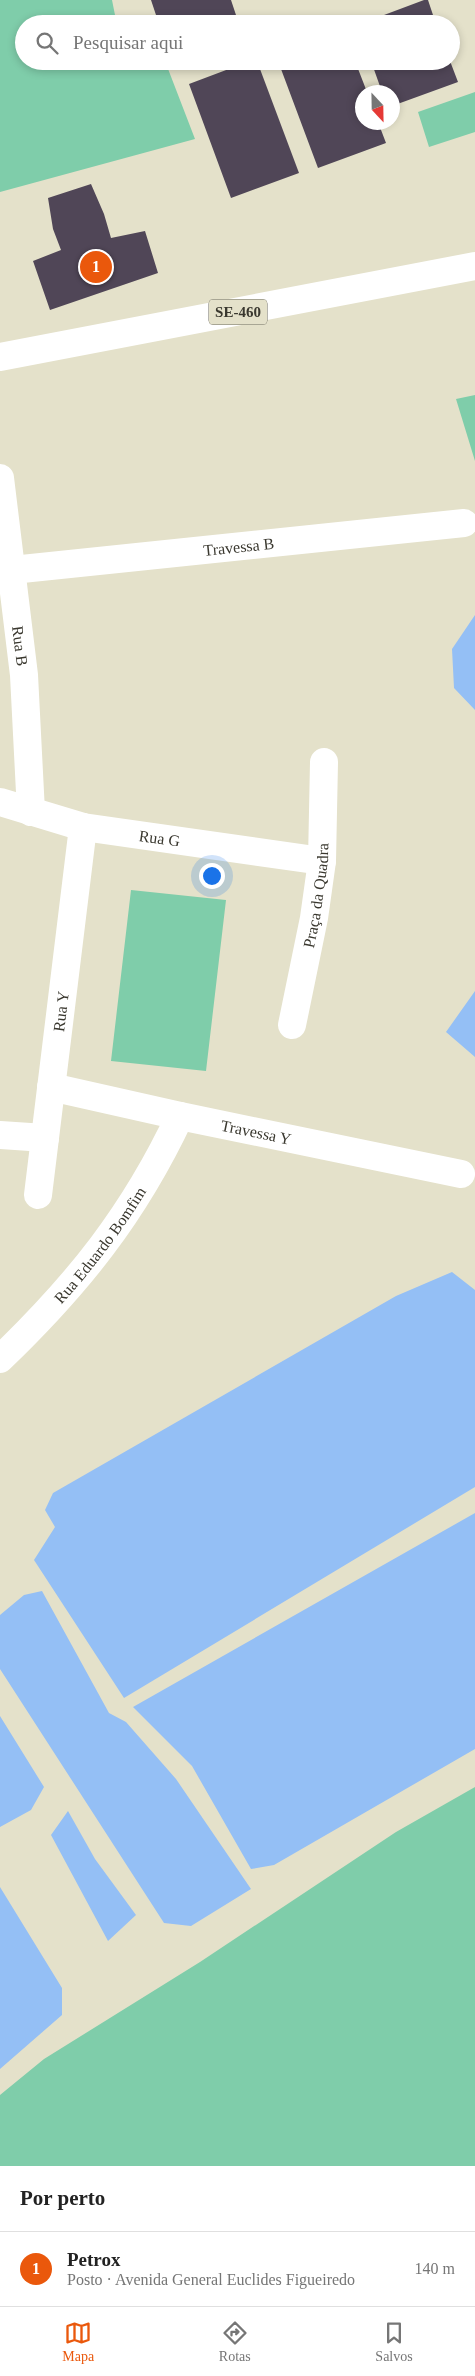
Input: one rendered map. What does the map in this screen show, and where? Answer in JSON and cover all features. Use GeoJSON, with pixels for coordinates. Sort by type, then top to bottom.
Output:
{"type":"FeatureCollection","features":[{"type":"Feature","properties":{"kind":"street","name":"SE-460"},"geometry":{"type":"LineString","coordinates":[[0,357],[475,266]]}},
{"type":"Feature","properties":{"kind":"street","name":"Rua B"},"geometry":{"type":"LineString","coordinates":[[0,478],[28,720],[31,812]]}},
{"type":"Feature","properties":{"kind":"street","name":"Travessa B"},"geometry":{"type":"LineString","coordinates":[[12,570],[464,523]]}},
{"type":"Feature","properties":{"kind":"street","name":"Praça da Quadra"},"geometry":{"type":"LineString","coordinates":[[292,1025],[314,918],[322,861],[324,762]]}},
{"type":"Feature","properties":{"kind":"street","name":"Rua G"},"geometry":{"type":"LineString","coordinates":[[0,802],[83,827],[322,861]]}},
{"type":"Feature","properties":{"kind":"street","name":"Rua Y"},"geometry":{"type":"LineString","coordinates":[[38,1194],[83,827]]}},
{"type":"Feature","properties":{"kind":"street","name":"Travessa Y"},"geometry":{"type":"LineString","coordinates":[[51,1086],[180,1116],[461,1174]]}},
{"type":"Feature","properties":{"kind":"street","name":"Rua Eduardo Bomfim"},"geometry":{"type":"LineString","coordinates":[[0,1359],[46,1315],[110,1238],[159,1162],[180,1116]]}},
{"type":"Feature","properties":{"kind":"street"},"geometry":{"type":"LineString","coordinates":[[0,1135],[45,1138]]}},
{"type":"Feature","properties":{"kind":"green space"},"geometry":{"type":"Polygon","coordinates":[[[0,0],[112,0],[115,15],[15,15],[15,70],[168,70],[195,139],[0,192],[0,0]]]}},
{"type":"Feature","properties":{"kind":"green space"},"geometry":{"type":"Polygon","coordinates":[[[475,92],[475,132],[429,147],[418,112],[475,92]]]}},
{"type":"Feature","properties":{"kind":"green space"},"geometry":{"type":"Polygon","coordinates":[[[475,395],[475,461],[456,399],[475,395]]]}},
{"type":"Feature","properties":{"kind":"green space"},"geometry":{"type":"Polygon","coordinates":[[[131,890],[226,900],[206,1071],[111,1061],[131,890]]]}},
{"type":"Feature","properties":{"kind":"green space"},"geometry":{"type":"Polygon","coordinates":[[[475,1787],[475,2166],[0,2166],[0,2095],[44,2059],[200,1962],[396,1832],[475,1787]]]}},
{"type":"Feature","properties":{"kind":"water"},"geometry":{"type":"Polygon","coordinates":[[[475,615],[475,710],[454,688],[452,649],[475,615]]]}},
{"type":"Feature","properties":{"kind":"water"},"geometry":{"type":"Polygon","coordinates":[[[475,991],[475,1057],[446,1032],[475,991]]]}},
{"type":"Feature","properties":{"kind":"water"},"geometry":{"type":"Polygon","coordinates":[[[452,1272],[475,1290],[475,1487],[124,1698],[34,1560],[55,1527],[45,1510],[53,1493],[396,1296],[452,1272]]]}},
{"type":"Feature","properties":{"kind":"water"},"geometry":{"type":"Polygon","coordinates":[[[475,1513],[475,1749],[274,1865],[251,1869],[192,1766],[133,1707],[475,1513]]]}},
{"type":"Feature","properties":{"kind":"water"},"geometry":{"type":"Polygon","coordinates":[[[42,1591],[109,1713],[126,1722],[176,1779],[251,1889],[191,1926],[164,1923],[0,1669],[0,1615],[24,1595],[42,1591]]]}},
{"type":"Feature","properties":{"kind":"water"},"geometry":{"type":"Polygon","coordinates":[[[0,1716],[44,1787],[31,1810],[0,1827],[0,1716]]]}},
{"type":"Feature","properties":{"kind":"water"},"geometry":{"type":"Polygon","coordinates":[[[68,1811],[95,1859],[136,1915],[108,1941],[51,1835],[68,1811]]]}},
{"type":"Feature","properties":{"kind":"water"},"geometry":{"type":"Polygon","coordinates":[[[0,1887],[62,1988],[62,2015],[0,2069],[0,1887]]]}},
{"type":"Feature","properties":{"kind":"building"},"geometry":{"type":"Polygon","coordinates":[[[151,0],[231,0],[236,15],[156,15],[151,0]]]}},
{"type":"Feature","properties":{"kind":"building"},"geometry":{"type":"Polygon","coordinates":[[[428,0],[433,15],[384,15],[428,0]]]}},
{"type":"Feature","properties":{"kind":"building"},"geometry":{"type":"Polygon","coordinates":[[[226,70],[260,70],[299,173],[231,198],[189,84],[226,70]]]}},
{"type":"Feature","properties":{"kind":"building"},"geometry":{"type":"Polygon","coordinates":[[[281,70],[358,70],[364,85],[355,85],[355,130],[381,130],[386,143],[318,168],[281,70]]]}},
{"type":"Feature","properties":{"kind":"building"},"geometry":{"type":"Polygon","coordinates":[[[374,70],[453,70],[458,82],[400,103],[400,85],[380,85],[374,70]]]}},
{"type":"Feature","properties":{"kind":"building"},"geometry":{"type":"Polygon","coordinates":[[[91,184],[104,214],[111,238],[145,231],[158,273],[50,310],[33,261],[61,250],[53,229],[48,198],[91,184]]]}},
{"type":"Feature","properties":{"kind":"place","name":"Petrox"},"geometry":{"type":"Point","coordinates":[96,267]}}]}
